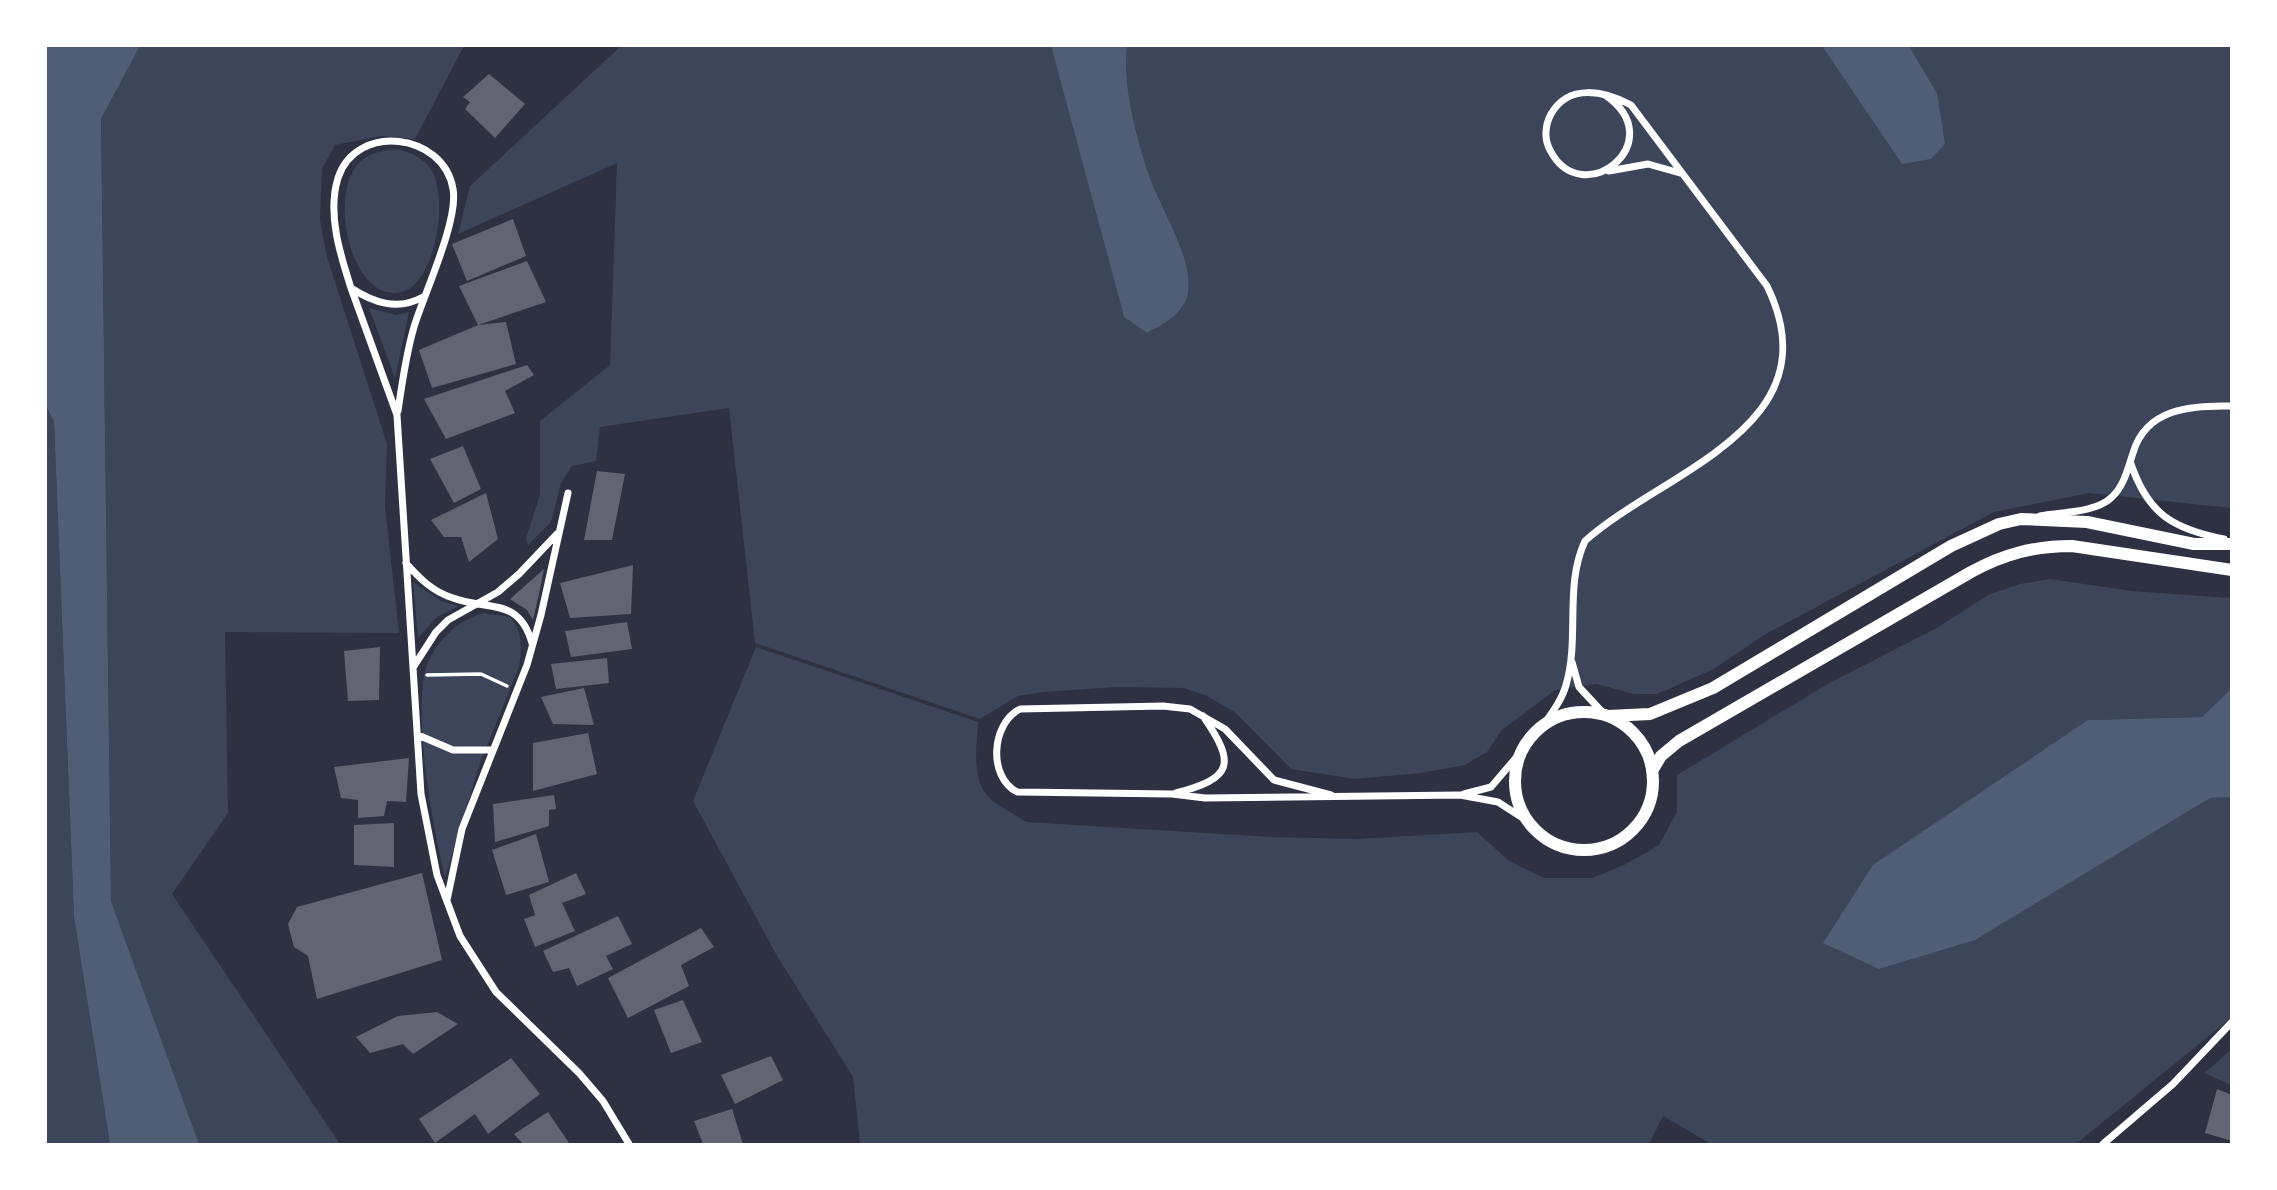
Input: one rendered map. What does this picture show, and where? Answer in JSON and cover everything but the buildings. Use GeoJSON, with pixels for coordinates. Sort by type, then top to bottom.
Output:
{"type":"FeatureCollection","features":[{"type":"Feature","properties":{"kind":"street"},"geometry":{"type":"LineString","coordinates":[[1460,795],[1491,787],[1542,727],[1562,697],[1572,661],[1577,558],[1585,541],[1748,429],[1772,393],[1779,373],[1782,329],[1773,297],[1754,265],[1680,173],[1674,158],[1631,105],[1605,95],[1578,92],[1565,98],[1548,119],[1545,133],[1548,146],[1564,168],[1577,174],[1648,164],[1680,173]]}},
{"type":"Feature","properties":{"kind":"street"},"geometry":{"type":"LineString","coordinates":[[1604,172],[1625,154],[1630,127],[1625,114],[1605,95]]}},
{"type":"Feature","properties":{"kind":"street"},"geometry":{"type":"LineString","coordinates":[[397,415],[351,288],[336,233],[338,179],[355,153],[370,144],[405,141],[422,147],[436,158],[447,172],[453,189],[448,226],[410,343],[397,415],[405,562],[426,830],[446,903],[460,936],[496,992],[579,1073],[603,1101],[629,1144]]}},
{"type":"Feature","properties":{"kind":"street"},"geometry":{"type":"LineString","coordinates":[[351,288],[367,298],[397,305],[411,303],[423,297]]}},
{"type":"Feature","properties":{"kind":"street"},"geometry":{"type":"LineString","coordinates":[[1542,727],[1572,713],[1606,716],[1650,714],[1713,688],[1951,546],[1998,524],[2103,503],[2121,485],[2140,438],[2150,425],[2166,414],[2182,408],[2231,406]]}},
{"type":"Feature","properties":{"kind":"street"},"geometry":{"type":"LineString","coordinates":[[2131,464],[2138,485],[2159,514],[2197,534],[2231,542]]}},
{"type":"Feature","properties":{"kind":"street"},"geometry":{"type":"LineString","coordinates":[[446,903],[462,829],[491,750],[517,692],[541,615],[568,493]]}},
{"type":"Feature","properties":{"kind":"street"},"geometry":{"type":"LineString","coordinates":[[2021,519],[2087,522],[2194,544],[2231,542]]}},
{"type":"Feature","properties":{"kind":"street"},"geometry":{"type":"LineString","coordinates":[[414,666],[436,632],[448,620],[462,610],[481,603],[519,574],[558,533]]}},
{"type":"Feature","properties":{"kind":"street"},"geometry":{"type":"LineString","coordinates":[[1652,771],[1661,756],[1679,741],[1971,572],[2007,555],[2045,546],[2072,547],[2231,570]]}},
{"type":"Feature","properties":{"kind":"street"},"geometry":{"type":"LineString","coordinates":[[405,562],[420,579],[436,591],[455,599],[502,607],[522,620],[532,645]]}},
{"type":"Feature","properties":{"kind":"street"},"geometry":{"type":"LineString","coordinates":[[1331,795],[1274,780],[1226,729],[1201,714],[1177,707],[1020,709],[1010,714],[999,731],[1001,778],[1007,787],[1017,792],[1172,794],[1205,798],[1460,795],[1497,802],[1557,844],[1575,849],[1610,844],[1626,835],[1639,822],[1650,798],[1652,771],[1638,738],[1624,725],[1606,716],[1580,687],[1572,661]]}},
{"type":"Feature","properties":{"kind":"street"},"geometry":{"type":"LineString","coordinates":[[1172,794],[1216,780],[1222,770],[1222,746],[1201,714]]}},
{"type":"Feature","properties":{"kind":"street"},"geometry":{"type":"LineString","coordinates":[[418,736],[453,750],[491,750]]}},
{"type":"Feature","properties":{"kind":"street"},"geometry":{"type":"LineString","coordinates":[[1520,753],[1516,768],[1516,789],[1529,822]]}},
{"type":"Feature","properties":{"kind":"street"},"geometry":{"type":"LineString","coordinates":[[2103,1144],[2173,1084],[2231,1022]]}},
{"type":"Feature","properties":{"kind":"path"},"geometry":{"type":"LineString","coordinates":[[414,676],[481,674],[517,692]]}},
{"type":"Feature","properties":{"kind":"shaded area"},"geometry":{"type":"Polygon","coordinates":[[[46,46],[140,46],[101,119],[111,901],[199,1144],[110,1144],[74,917],[54,422],[46,406],[46,46]]]}},
{"type":"Feature","properties":{"kind":"shaded area"},"geometry":{"type":"Polygon","coordinates":[[[140,46],[464,46],[415,139],[381,136],[335,145],[322,169],[320,220],[327,257],[387,444],[385,507],[399,633],[225,632],[228,813],[172,894],[340,1144],[199,1144],[111,901],[101,119],[140,46]]]}},
{"type":"Feature","properties":{"kind":"shaded area"},"geometry":{"type":"Polygon","coordinates":[[[621,46],[1051,46],[1124,317],[1147,333],[1178,313],[1186,300],[1188,279],[1181,248],[1153,186],[1139,142],[1126,76],[1127,46],[1822,46],[1903,164],[1937,93],[1909,46],[2231,46],[2231,508],[2089,493],[1994,512],[1764,635],[1714,669],[1657,694],[1634,694],[1597,684],[1555,690],[1502,730],[1487,752],[1465,765],[1421,773],[1355,779],[1291,769],[1236,713],[1207,696],[1184,688],[1117,687],[1043,692],[1018,696],[980,719],[755,643],[729,408],[600,427],[596,461],[572,466],[561,483],[551,522],[528,545],[526,538],[540,495],[540,421],[610,365],[617,163],[458,234],[470,186],[621,46]]]}},
{"type":"Feature","properties":{"kind":"shaded area"},"geometry":{"type":"Polygon","coordinates":[[[1051,46],[1127,46],[1128,92],[1139,142],[1153,186],[1181,248],[1188,279],[1186,300],[1178,313],[1147,333],[1124,317],[1051,46]]]}},
{"type":"Feature","properties":{"kind":"shaded area"},"geometry":{"type":"Polygon","coordinates":[[[1822,46],[1909,46],[1937,93],[1945,144],[1931,159],[1902,164],[1822,46]]]}},
{"type":"Feature","properties":{"kind":"shaded area"},"geometry":{"type":"Polygon","coordinates":[[[399,149],[420,158],[430,168],[436,182],[439,221],[429,262],[419,279],[408,290],[393,293],[377,288],[364,275],[354,258],[345,216],[350,177],[359,163],[378,152],[399,149]]]}},
{"type":"Feature","properties":{"kind":"shaded area"},"geometry":{"type":"Polygon","coordinates":[[[369,308],[396,315],[409,312],[395,378],[369,308]]]}},
{"type":"Feature","properties":{"kind":"shaded area"},"geometry":{"type":"Polygon","coordinates":[[[46,406],[54,422],[74,917],[110,1144],[46,1144],[46,406]]]}},
{"type":"Feature","properties":{"kind":"shaded area"},"geometry":{"type":"Polygon","coordinates":[[[2050,579],[2132,591],[2231,598],[2231,689],[2202,717],[2088,720],[2210,798],[2231,797],[2231,1018],[2076,1144],[1711,1144],[1663,1116],[1649,1144],[860,1144],[853,1077],[777,956],[693,801],[756,647],[978,722],[976,754],[981,785],[993,801],[1026,822],[1272,837],[1357,839],[1477,832],[1509,861],[1544,878],[1592,878],[1626,864],[1659,845],[1677,812],[1677,775],[1831,682],[1935,629],[1988,595],[2020,584],[2050,579]]]}},
{"type":"Feature","properties":{"kind":"shaded area"},"geometry":{"type":"Polygon","coordinates":[[[413,582],[441,601],[459,606],[437,617],[418,638],[413,582]]]}},
{"type":"Feature","properties":{"kind":"shaded area"},"geometry":{"type":"Polygon","coordinates":[[[483,613],[510,617],[514,623],[521,647],[519,667],[480,763],[445,878],[435,832],[424,755],[423,682],[430,659],[443,638],[462,623],[483,613]]]}},
{"type":"Feature","properties":{"kind":"shaded area"},"geometry":{"type":"Polygon","coordinates":[[[2231,689],[2231,797],[2210,798],[1975,940],[1879,969],[1823,943],[1873,865],[2088,720],[2202,717],[2231,689]]]}},
{"type":"Feature","properties":{"kind":"shaded area"},"geometry":{"type":"Polygon","coordinates":[[[2231,1050],[2231,1085],[2204,1073],[2231,1050]]]}}]}
